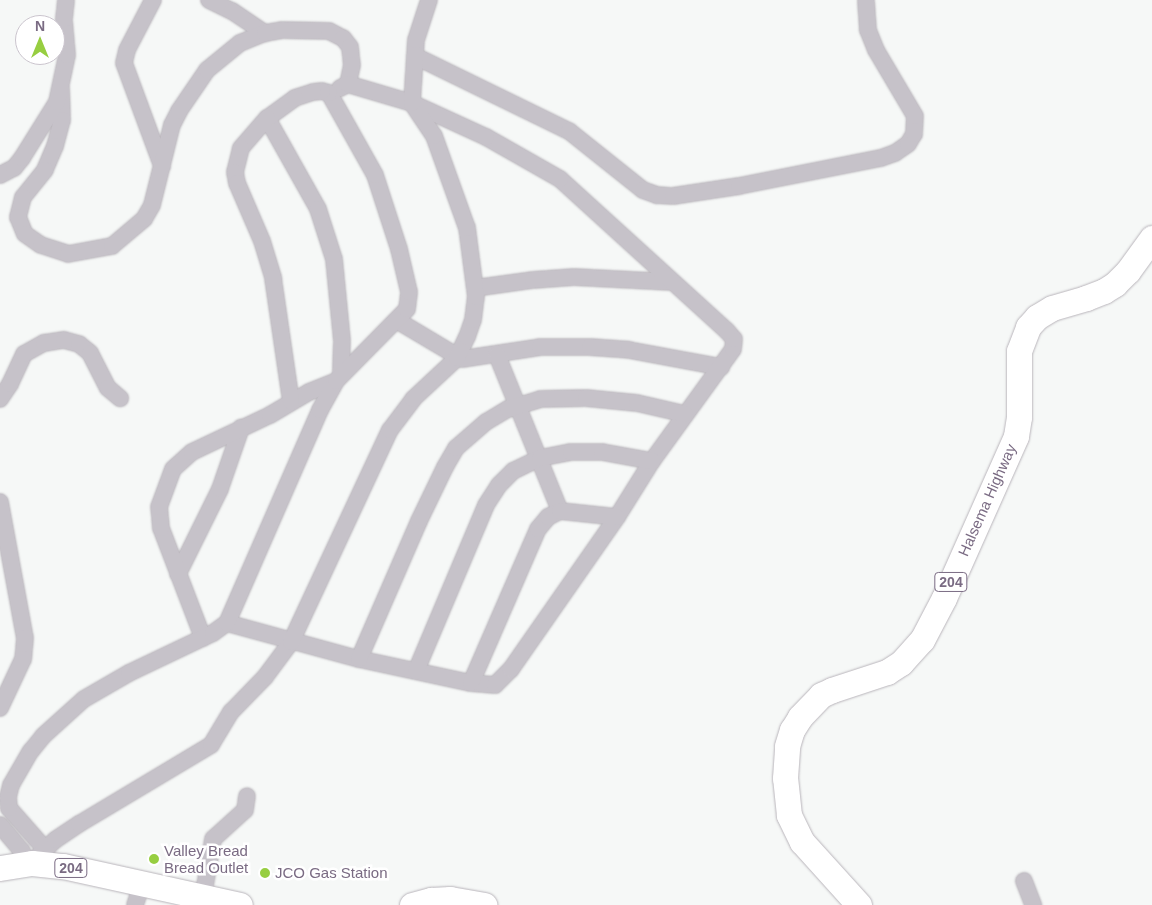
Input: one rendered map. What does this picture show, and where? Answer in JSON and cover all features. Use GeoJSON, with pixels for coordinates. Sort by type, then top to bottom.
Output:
{"type":"FeatureCollection","features":[{"type":"Feature","properties":{"kind":"highway","name":"Halsema Highway"},"geometry":{"type":"LineString","coordinates":[[859,905],[802,842],[789,815],[785,778],[787,746],[792,730],[800,717],[821,696],[832,690],[887,672],[906,658],[922,640],[944,598],[1016,436],[1019,417],[1019,351],[1028,327],[1036,317],[1052,308],[1086,298],[1115,284],[1128,271],[1152,238]]}},
{"type":"Feature","properties":{"kind":"highway","name":"204"},"geometry":{"type":"LineString","coordinates":[[0,868],[34,858],[63,866],[138,895],[203,897],[240,905]]}},
{"type":"Feature","properties":{"kind":"highway"},"geometry":{"type":"LineString","coordinates":[[412,905],[450,899],[484,905]]}},
{"type":"Feature","properties":{"kind":"street"},"geometry":{"type":"LineString","coordinates":[[0,175],[14,168],[22,158],[51,113],[61,88],[67,55],[64,19],[66,0]]}},
{"type":"Feature","properties":{"kind":"street"},"geometry":{"type":"LineString","coordinates":[[153,0],[127,50],[124,63],[162,167]]}},
{"type":"Feature","properties":{"kind":"street"},"geometry":{"type":"LineString","coordinates":[[209,0],[232,11],[265,33]]}},
{"type":"Feature","properties":{"kind":"street"},"geometry":{"type":"LineString","coordinates":[[34,858],[79,824],[207,748],[231,712],[265,677],[291,642],[390,430],[413,399],[457,358],[473,320],[476,288],[467,228],[434,136],[412,103],[418,29],[429,0]]}},
{"type":"Feature","properties":{"kind":"street"},"geometry":{"type":"LineString","coordinates":[[415,56],[569,131],[643,190],[657,195],[673,196],[739,186],[881,158],[895,153],[908,144],[914,134],[914,116],[876,50],[868,30],[866,0]]}},
{"type":"Feature","properties":{"kind":"street"},"geometry":{"type":"LineString","coordinates":[[61,88],[62,120],[53,152],[45,170],[20,204],[18,217],[25,234],[41,245],[68,254],[112,246],[144,219],[152,205],[172,125],[187,98],[207,70],[240,43],[265,33],[301,29],[329,32],[343,38],[350,47],[352,56],[351,77],[348,84],[329,93],[322,91],[304,94],[267,118],[241,148],[235,172],[237,183],[259,234],[273,278],[292,402]]}},
{"type":"Feature","properties":{"kind":"street"},"geometry":{"type":"LineString","coordinates":[[227,623],[359,659],[471,683],[489,685],[499,682],[617,516],[652,461],[733,349],[734,339],[727,331],[603,216],[560,179],[486,137],[412,103],[348,84]]}},
{"type":"Feature","properties":{"kind":"street"},"geometry":{"type":"LineString","coordinates":[[34,858],[9,808],[8,797],[11,785],[31,752],[43,736],[84,698],[129,673],[204,638],[227,623],[320,410],[338,378],[407,309],[409,296],[397,240],[370,164],[329,93]]}},
{"type":"Feature","properties":{"kind":"street"},"geometry":{"type":"LineString","coordinates":[[267,118],[318,209],[334,259],[342,341],[338,378]]}},
{"type":"Feature","properties":{"kind":"street"},"geometry":{"type":"LineString","coordinates":[[476,288],[533,280],[574,277],[672,282]]}},
{"type":"Feature","properties":{"kind":"street"},"geometry":{"type":"LineString","coordinates":[[398,320],[457,358],[468,359],[540,347],[590,347],[629,350],[721,367]]}},
{"type":"Feature","properties":{"kind":"street"},"geometry":{"type":"LineString","coordinates":[[0,399],[10,384],[24,354],[44,342],[64,340],[79,344],[90,353],[108,388],[120,398]]}},
{"type":"Feature","properties":{"kind":"street"},"geometry":{"type":"LineString","coordinates":[[496,355],[540,458],[560,511]]}},
{"type":"Feature","properties":{"kind":"street"},"geometry":{"type":"LineString","coordinates":[[204,638],[161,528],[159,507],[165,486],[173,469],[183,459],[338,378]]}},
{"type":"Feature","properties":{"kind":"street"},"geometry":{"type":"LineString","coordinates":[[359,659],[419,521],[456,448],[486,422],[508,409],[540,399],[586,398],[637,403],[686,414]]}},
{"type":"Feature","properties":{"kind":"street"},"geometry":{"type":"LineString","coordinates":[[178,574],[220,488],[241,428]]}},
{"type":"Feature","properties":{"kind":"street"},"geometry":{"type":"LineString","coordinates":[[416,670],[486,505],[499,485],[513,472],[540,458],[571,452],[602,452],[652,461]]}},
{"type":"Feature","properties":{"kind":"street"},"geometry":{"type":"LineString","coordinates":[[0,502],[25,638],[23,659],[0,708]]}},
{"type":"Feature","properties":{"kind":"street"},"geometry":{"type":"LineString","coordinates":[[471,683],[538,529],[548,517],[560,511],[617,516]]}},
{"type":"Feature","properties":{"kind":"street"},"geometry":{"type":"LineString","coordinates":[[203,897],[213,839],[245,810],[247,796]]}},
{"type":"Feature","properties":{"kind":"street"},"geometry":{"type":"LineString","coordinates":[[0,825],[22,851],[34,858]]}},
{"type":"Feature","properties":{"kind":"street"},"geometry":{"type":"LineString","coordinates":[[1024,881],[1033,905]]}},
{"type":"Feature","properties":{"kind":"place","name":"Valley Bread Bread Outlet"},"geometry":{"type":"Point","coordinates":[154,859]}},
{"type":"Feature","properties":{"kind":"place","name":"JCO Gas Station"},"geometry":{"type":"Point","coordinates":[265,873]}}]}
